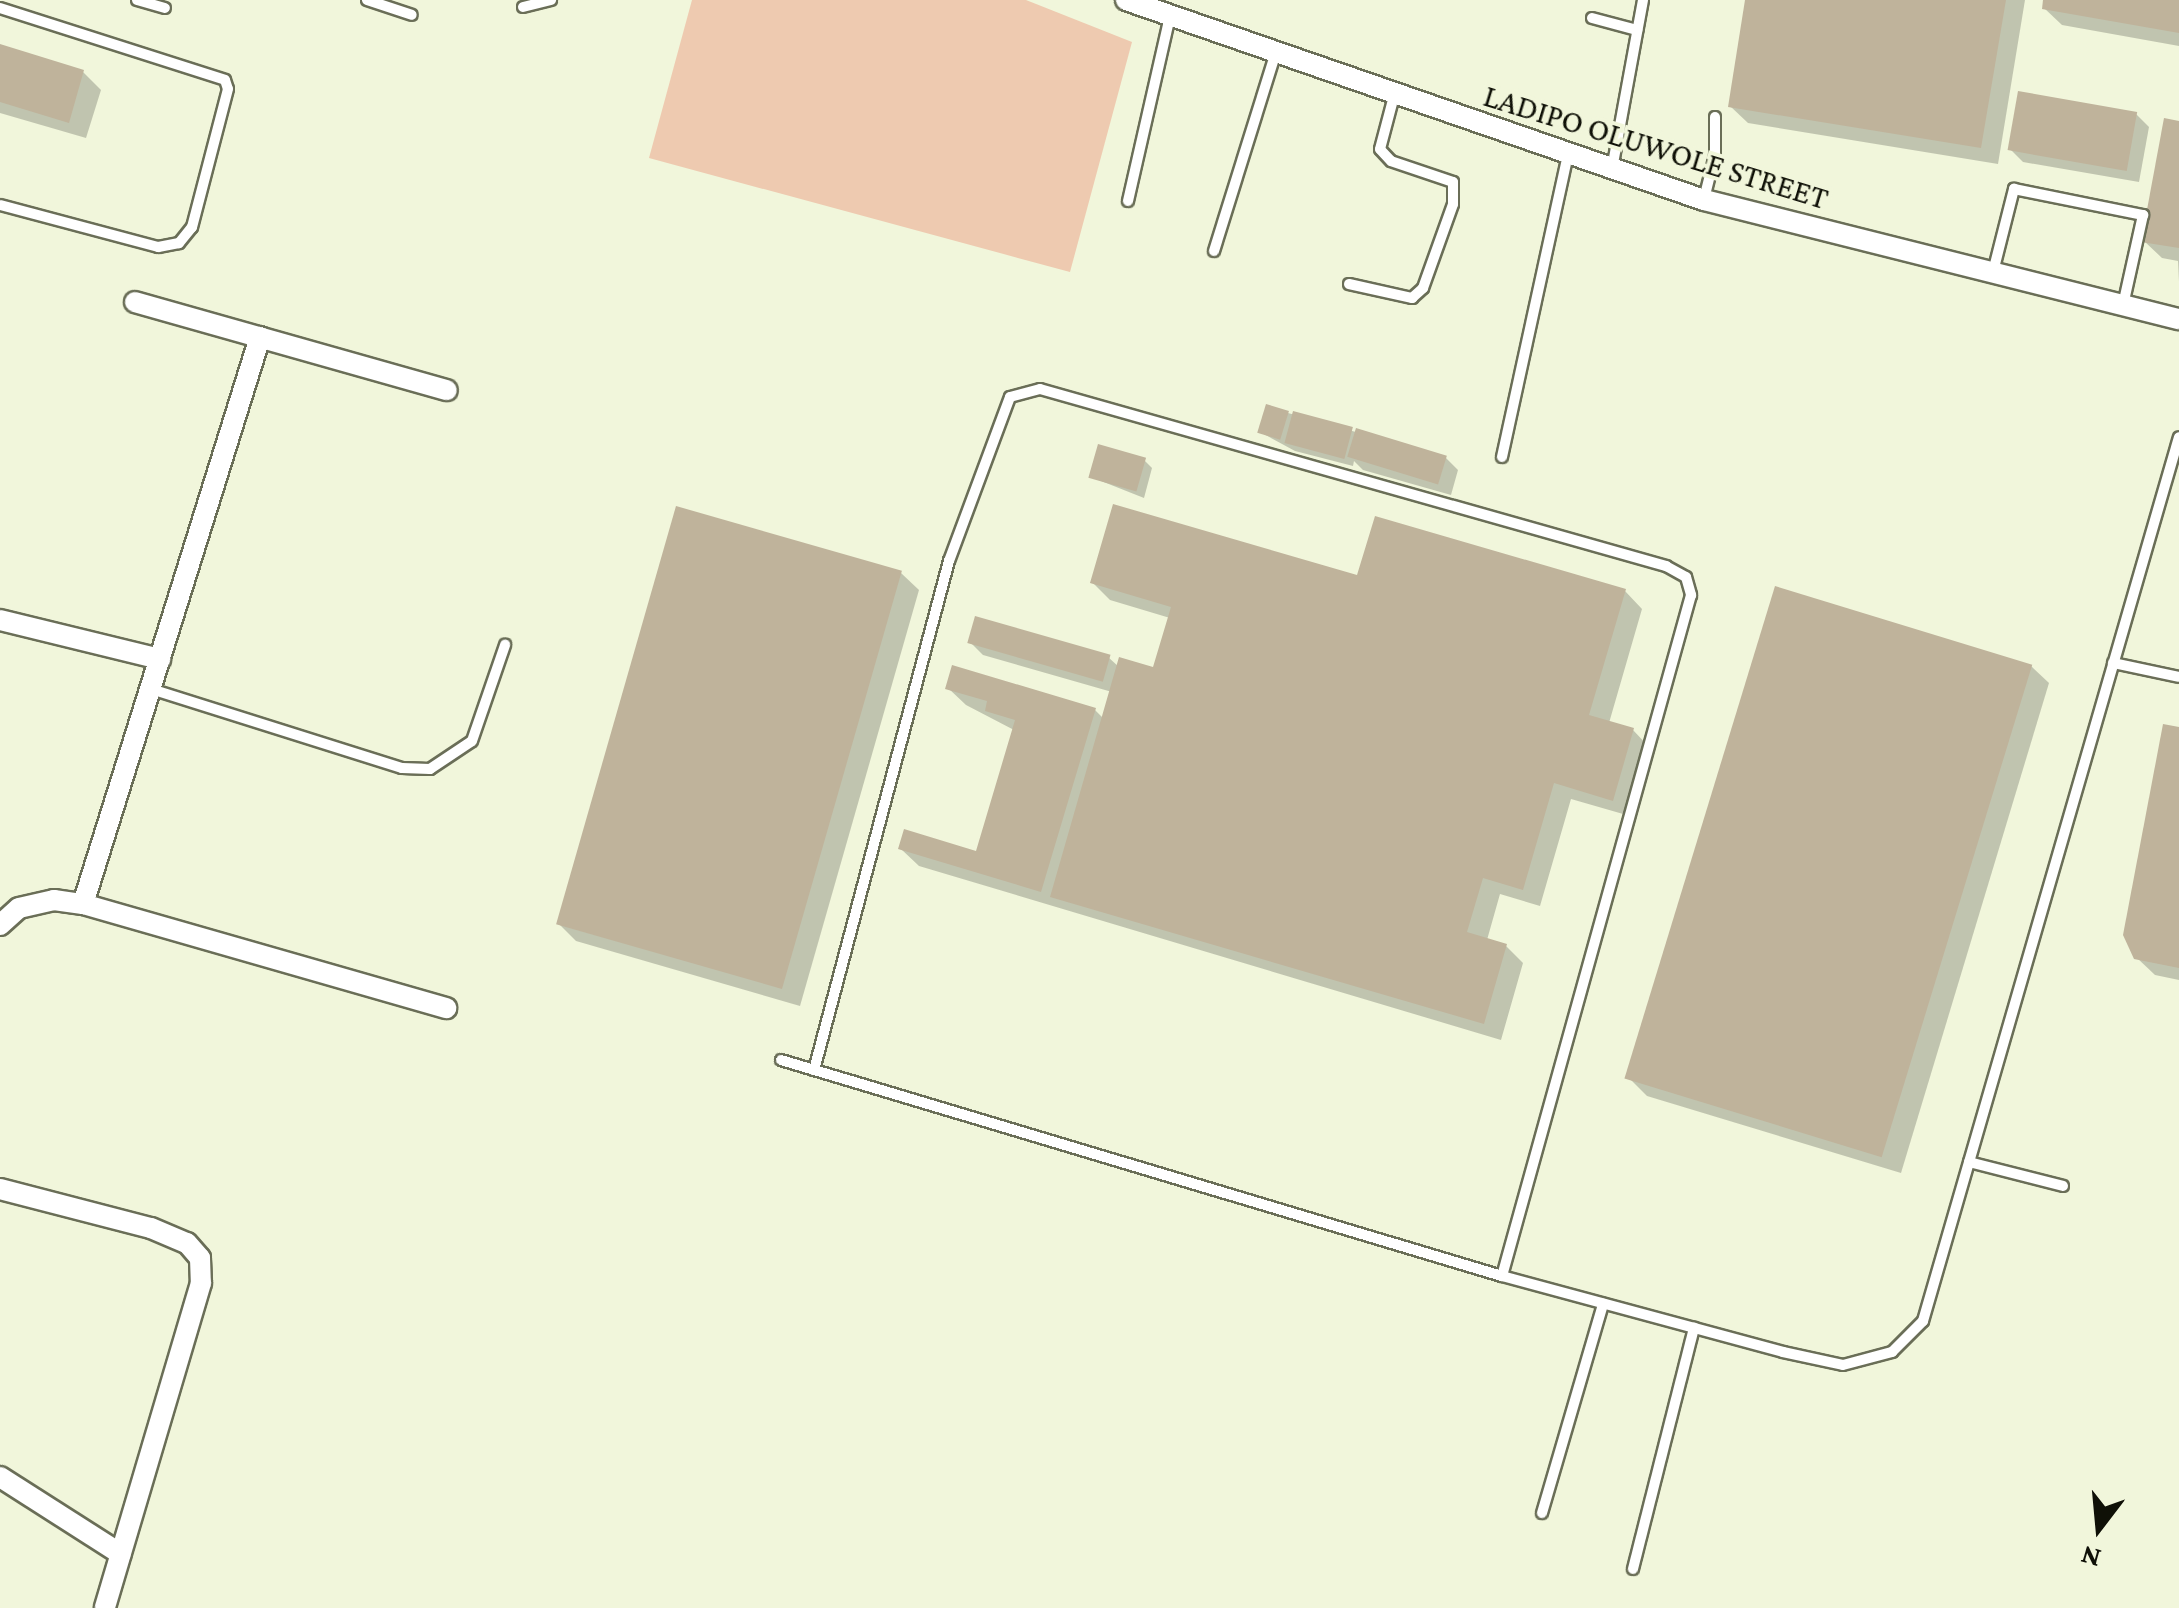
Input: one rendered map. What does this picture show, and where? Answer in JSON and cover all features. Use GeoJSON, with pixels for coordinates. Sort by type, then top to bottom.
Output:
{"type":"FeatureCollection","features":[{"type":"Feature","properties":{"kind":"street","name":"LADIPO OLUWOLE STREET"},"geometry":{"type":"LineString","coordinates":[[1126,0],[1275,56],[1704,200],[2179,319]]}},
{"type":"Feature","properties":{"kind":"street"},"geometry":{"type":"LineString","coordinates":[[135,302],[448,390]]}},
{"type":"Feature","properties":{"kind":"street"},"geometry":{"type":"LineString","coordinates":[[83,904],[260,338]]}},
{"type":"Feature","properties":{"kind":"street"},"geometry":{"type":"LineString","coordinates":[[0,620],[160,658]]}},
{"type":"Feature","properties":{"kind":"street"},"geometry":{"type":"LineString","coordinates":[[0,925],[19,908],[54,900],[83,904],[446,1008]]}},
{"type":"Feature","properties":{"kind":"street"},"geometry":{"type":"LineString","coordinates":[[0,1189],[152,1228],[187,1243],[200,1258],[201,1282],[105,1608]]}},
{"type":"Feature","properties":{"kind":"street"},"geometry":{"type":"LineString","coordinates":[[0,1477],[121,1554]]}},
{"type":"Feature","properties":{"kind":"lane"},"geometry":{"type":"LineString","coordinates":[[137,0],[165,8]]}},
{"type":"Feature","properties":{"kind":"lane"},"geometry":{"type":"LineString","coordinates":[[367,0],[412,15]]}},
{"type":"Feature","properties":{"kind":"lane"},"geometry":{"type":"LineString","coordinates":[[523,7],[551,0]]}},
{"type":"Feature","properties":{"kind":"lane"},"geometry":{"type":"LineString","coordinates":[[1612,170],[1643,0]]}},
{"type":"Feature","properties":{"kind":"lane"},"geometry":{"type":"LineString","coordinates":[[0,8],[225,80],[228,89],[192,227],[179,243],[158,247],[0,205]]}},
{"type":"Feature","properties":{"kind":"lane"},"geometry":{"type":"LineString","coordinates":[[1128,201],[1170,16]]}},
{"type":"Feature","properties":{"kind":"lane"},"geometry":{"type":"LineString","coordinates":[[1592,18],[1638,30]]}},
{"type":"Feature","properties":{"kind":"lane"},"geometry":{"type":"LineString","coordinates":[[1214,251],[1275,56]]}},
{"type":"Feature","properties":{"kind":"lane"},"geometry":{"type":"LineString","coordinates":[[1349,284],[1412,298],[1423,288],[1453,204],[1453,182],[1391,161],[1380,150],[1394,96]]}},
{"type":"Feature","properties":{"kind":"lane"},"geometry":{"type":"LineString","coordinates":[[1704,200],[1715,155],[1715,117]]}},
{"type":"Feature","properties":{"kind":"lane"},"geometry":{"type":"LineString","coordinates":[[1502,457],[1568,156]]}},
{"type":"Feature","properties":{"kind":"lane"},"geometry":{"type":"LineString","coordinates":[[1993,273],[2014,189],[2143,215],[2123,305]]}},
{"type":"Feature","properties":{"kind":"lane"},"geometry":{"type":"LineString","coordinates":[[814,1070],[950,561],[1010,397],[1040,389],[1666,566],[1686,577],[1692,595],[1502,1276]]}},
{"type":"Feature","properties":{"kind":"lane"},"geometry":{"type":"LineString","coordinates":[[781,1060],[1602,1304],[1843,1365],[1892,1352],[1923,1321],[2179,437]]}},
{"type":"Feature","properties":{"kind":"lane"},"geometry":{"type":"LineString","coordinates":[[150,689],[402,768],[430,769],[472,741],[505,645]]}},
{"type":"Feature","properties":{"kind":"lane"},"geometry":{"type":"LineString","coordinates":[[2114,663],[2179,677]]}},
{"type":"Feature","properties":{"kind":"lane"},"geometry":{"type":"LineString","coordinates":[[1969,1162],[2063,1186]]}},
{"type":"Feature","properties":{"kind":"lane"},"geometry":{"type":"LineString","coordinates":[[1542,1513],[1602,1304]]}},
{"type":"Feature","properties":{"kind":"lane"},"geometry":{"type":"LineString","coordinates":[[1632,1569],[1694,1328]]}},
{"type":"Feature","properties":{"kind":"shaded area"},"geometry":{"type":"Polygon","coordinates":[[[692,0],[1026,0],[1132,42],[1070,272],[649,158],[692,0]]]}},
{"type":"Feature","properties":{"kind":"building"},"geometry":{"type":"Polygon","coordinates":[[[1745,0],[2006,0],[1981,148],[1728,107],[1745,0]]]}},
{"type":"Feature","properties":{"kind":"building"},"geometry":{"type":"Polygon","coordinates":[[[2043,0],[2179,0],[2179,33],[2042,9],[2043,0]]]}},
{"type":"Feature","properties":{"kind":"building"},"geometry":{"type":"Polygon","coordinates":[[[0,44],[84,70],[69,123],[0,102],[0,44]]]}},
{"type":"Feature","properties":{"kind":"building"},"geometry":{"type":"Polygon","coordinates":[[[2018,91],[2137,112],[2127,171],[2008,150],[2018,91]]]}},
{"type":"Feature","properties":{"kind":"building"},"geometry":{"type":"Polygon","coordinates":[[[2164,118],[2179,121],[2179,248],[2141,242],[2164,118]]]}},
{"type":"Feature","properties":{"kind":"building"},"geometry":{"type":"Polygon","coordinates":[[[1266,404],[1289,411],[1280,440],[1257,433],[1266,404]]]}},
{"type":"Feature","properties":{"kind":"building"},"geometry":{"type":"Polygon","coordinates":[[[1293,411],[1353,427],[1344,459],[1284,443],[1293,411]]]}},
{"type":"Feature","properties":{"kind":"building"},"geometry":{"type":"Polygon","coordinates":[[[1356,428],[1447,456],[1438,484],[1347,457],[1356,428]]]}},
{"type":"Feature","properties":{"kind":"building"},"geometry":{"type":"Polygon","coordinates":[[[1098,444],[1146,458],[1136,491],[1088,478],[1098,444]]]}},
{"type":"Feature","properties":{"kind":"building"},"geometry":{"type":"Polygon","coordinates":[[[1113,504],[1357,575],[1375,516],[1626,589],[1589,715],[1634,728],[1613,801],[1554,783],[1523,890],[1483,878],[1467,932],[1507,944],[1484,1024],[1050,897],[1119,657],[1153,667],[1171,607],[1090,583],[1113,504]]]}},
{"type":"Feature","properties":{"kind":"building"},"geometry":{"type":"Polygon","coordinates":[[[676,506],[902,571],[782,989],[556,924],[676,506]]]}},
{"type":"Feature","properties":{"kind":"building"},"geometry":{"type":"Polygon","coordinates":[[[1775,586],[2032,665],[1882,1157],[1624,1078],[1775,586]]]}},
{"type":"Feature","properties":{"kind":"building"},"geometry":{"type":"Polygon","coordinates":[[[975,616],[1111,655],[1103,682],[967,643],[975,616]]]}},
{"type":"Feature","properties":{"kind":"building"},"geometry":{"type":"Polygon","coordinates":[[[952,665],[1096,708],[1041,892],[898,849],[904,829],[976,851],[1015,720],[985,711],[987,701],[945,689],[952,665]]]}},
{"type":"Feature","properties":{"kind":"building"},"geometry":{"type":"Polygon","coordinates":[[[2163,724],[2179,727],[2179,968],[2134,959],[2123,935],[2163,724]]]}}]}
